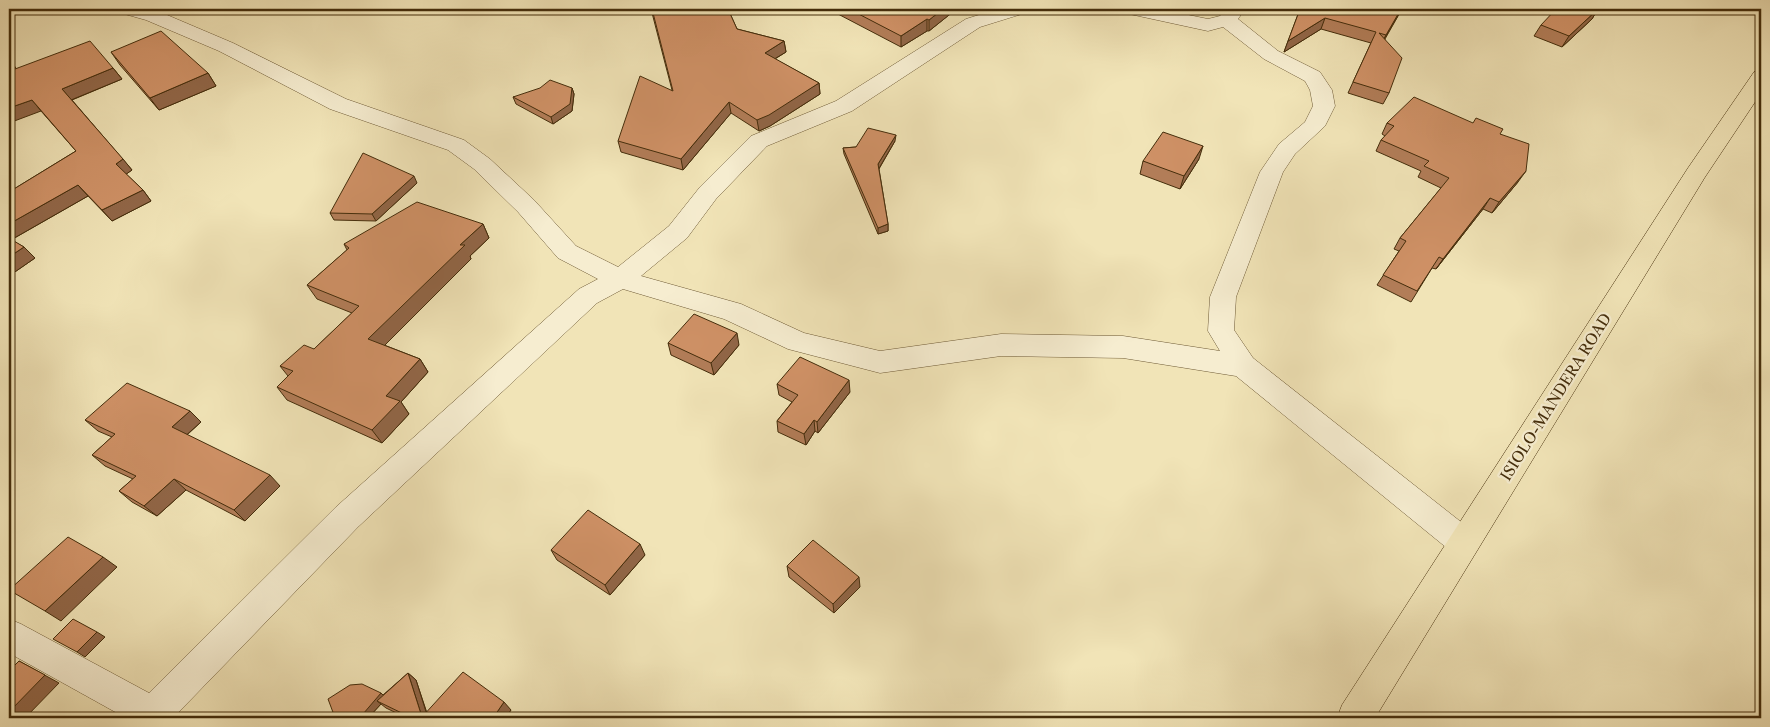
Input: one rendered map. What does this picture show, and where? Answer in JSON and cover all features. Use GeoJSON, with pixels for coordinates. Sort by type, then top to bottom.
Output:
{"type":"FeatureCollection","features":[{"type":"Feature","properties":{"kind":"highway","name":"ISIOLO-MANDERA ROAD"},"geometry":{"type":"LineString","coordinates":[[1355,718],[1696,173],[1761,77]]}},
{"type":"Feature","properties":{"kind":"street"},"geometry":{"type":"LineString","coordinates":[[128,9],[152,16],[226,47],[338,104],[456,145],[482,164],[526,206],[567,252],[620,279],[732,311],[798,342],[880,362],[1001,345],[1123,348],[1243,366]]}},
{"type":"Feature","properties":{"kind":"street"},"geometry":{"type":"LineString","coordinates":[[9,634],[151,716],[347,517],[426,443],[588,296],[620,279],[678,232],[708,193],[759,141],[844,106],[973,23],[1018,9]]}},
{"type":"Feature","properties":{"kind":"street"},"geometry":{"type":"LineString","coordinates":[[1132,9],[1208,25],[1231,15],[1271,55],[1313,77],[1321,90],[1324,106],[1314,126],[1287,148],[1272,172],[1223,297],[1221,331],[1243,366],[1464,543]]}},
{"type":"Feature","properties":{"kind":"building"},"geometry":{"type":"Polygon","coordinates":[[[652,9],[728,9],[737,29],[784,41],[765,53],[819,83],[769,115],[757,120],[729,102],[681,159],[618,141],[640,76],[673,91],[652,9]]]}},
{"type":"Feature","properties":{"kind":"building"},"geometry":{"type":"Polygon","coordinates":[[[849,9],[943,9],[929,20],[927,19],[901,36],[849,9]]]}},
{"type":"Feature","properties":{"kind":"building"},"geometry":{"type":"Polygon","coordinates":[[[1300,9],[1401,9],[1386,35],[1379,33],[1402,58],[1389,93],[1353,82],[1376,32],[1325,18],[1288,41],[1300,9]]]}},
{"type":"Feature","properties":{"kind":"building"},"geometry":{"type":"Polygon","coordinates":[[[1556,9],[1598,9],[1569,36],[1541,25],[1556,9]]]}},
{"type":"Feature","properties":{"kind":"building"},"geometry":{"type":"Polygon","coordinates":[[[161,31],[208,73],[150,98],[111,52],[161,31]]]}},
{"type":"Feature","properties":{"kind":"building"},"geometry":{"type":"Polygon","coordinates":[[[90,41],[113,68],[62,89],[123,159],[116,164],[143,190],[102,210],[78,185],[9,224],[9,192],[76,151],[32,100],[9,108],[9,60],[15,69],[90,41]]]}},
{"type":"Feature","properties":{"kind":"building"},"geometry":{"type":"Polygon","coordinates":[[[550,80],[572,88],[570,104],[551,117],[513,97],[540,88],[550,80]]]}},
{"type":"Feature","properties":{"kind":"building"},"geometry":{"type":"Polygon","coordinates":[[[1414,97],[1473,123],[1476,118],[1503,129],[1500,134],[1529,144],[1526,171],[1499,202],[1490,198],[1443,259],[1439,257],[1417,291],[1383,275],[1406,241],[1400,238],[1449,178],[1424,166],[1429,161],[1381,140],[1394,126],[1387,123],[1414,97]]]}},
{"type":"Feature","properties":{"kind":"building"},"geometry":{"type":"Polygon","coordinates":[[[868,128],[896,135],[878,164],[888,224],[878,228],[843,148],[856,147],[868,128]]]}},
{"type":"Feature","properties":{"kind":"building"},"geometry":{"type":"Polygon","coordinates":[[[1163,132],[1203,146],[1184,176],[1143,161],[1163,132]]]}},
{"type":"Feature","properties":{"kind":"building"},"geometry":{"type":"Polygon","coordinates":[[[363,153],[414,176],[372,214],[330,213],[363,153]]]}},
{"type":"Feature","properties":{"kind":"building"},"geometry":{"type":"Polygon","coordinates":[[[417,202],[483,224],[460,245],[465,245],[368,339],[420,359],[386,396],[400,401],[372,430],[277,387],[293,371],[280,366],[304,345],[314,349],[359,306],[307,285],[349,248],[344,244],[417,202]]]}},
{"type":"Feature","properties":{"kind":"building"},"geometry":{"type":"Polygon","coordinates":[[[9,238],[24,247],[9,257],[9,238]]]}},
{"type":"Feature","properties":{"kind":"building"},"geometry":{"type":"Polygon","coordinates":[[[694,314],[737,333],[711,363],[668,343],[694,314]]]}},
{"type":"Feature","properties":{"kind":"building"},"geometry":{"type":"Polygon","coordinates":[[[800,357],[849,380],[817,422],[814,420],[804,434],[777,421],[798,395],[777,384],[800,357]]]}},
{"type":"Feature","properties":{"kind":"building"},"geometry":{"type":"Polygon","coordinates":[[[127,383],[190,411],[172,427],[270,475],[234,510],[174,479],[144,506],[119,491],[136,476],[92,455],[115,434],[85,420],[127,383]]]}},
{"type":"Feature","properties":{"kind":"building"},"geometry":{"type":"Polygon","coordinates":[[[588,510],[640,544],[605,585],[551,550],[588,510]]]}},
{"type":"Feature","properties":{"kind":"building"},"geometry":{"type":"Polygon","coordinates":[[[68,537],[103,557],[45,611],[9,590],[68,537]]]}},
{"type":"Feature","properties":{"kind":"building"},"geometry":{"type":"Polygon","coordinates":[[[813,540],[859,577],[833,604],[787,566],[813,540]]]}},
{"type":"Feature","properties":{"kind":"building"},"geometry":{"type":"Polygon","coordinates":[[[73,619],[97,632],[77,652],[53,639],[73,619]]]}},
{"type":"Feature","properties":{"kind":"building"},"geometry":{"type":"Polygon","coordinates":[[[19,661],[45,675],[9,712],[9,663],[14,666],[19,661]]]}},
{"type":"Feature","properties":{"kind":"building"},"geometry":{"type":"Polygon","coordinates":[[[463,672],[504,702],[493,718],[412,718],[377,701],[408,673],[422,717],[463,672]]]}},
{"type":"Feature","properties":{"kind":"building"},"geometry":{"type":"Polygon","coordinates":[[[362,684],[381,693],[363,714],[353,718],[337,718],[328,699],[350,685],[362,684]]]}}]}
